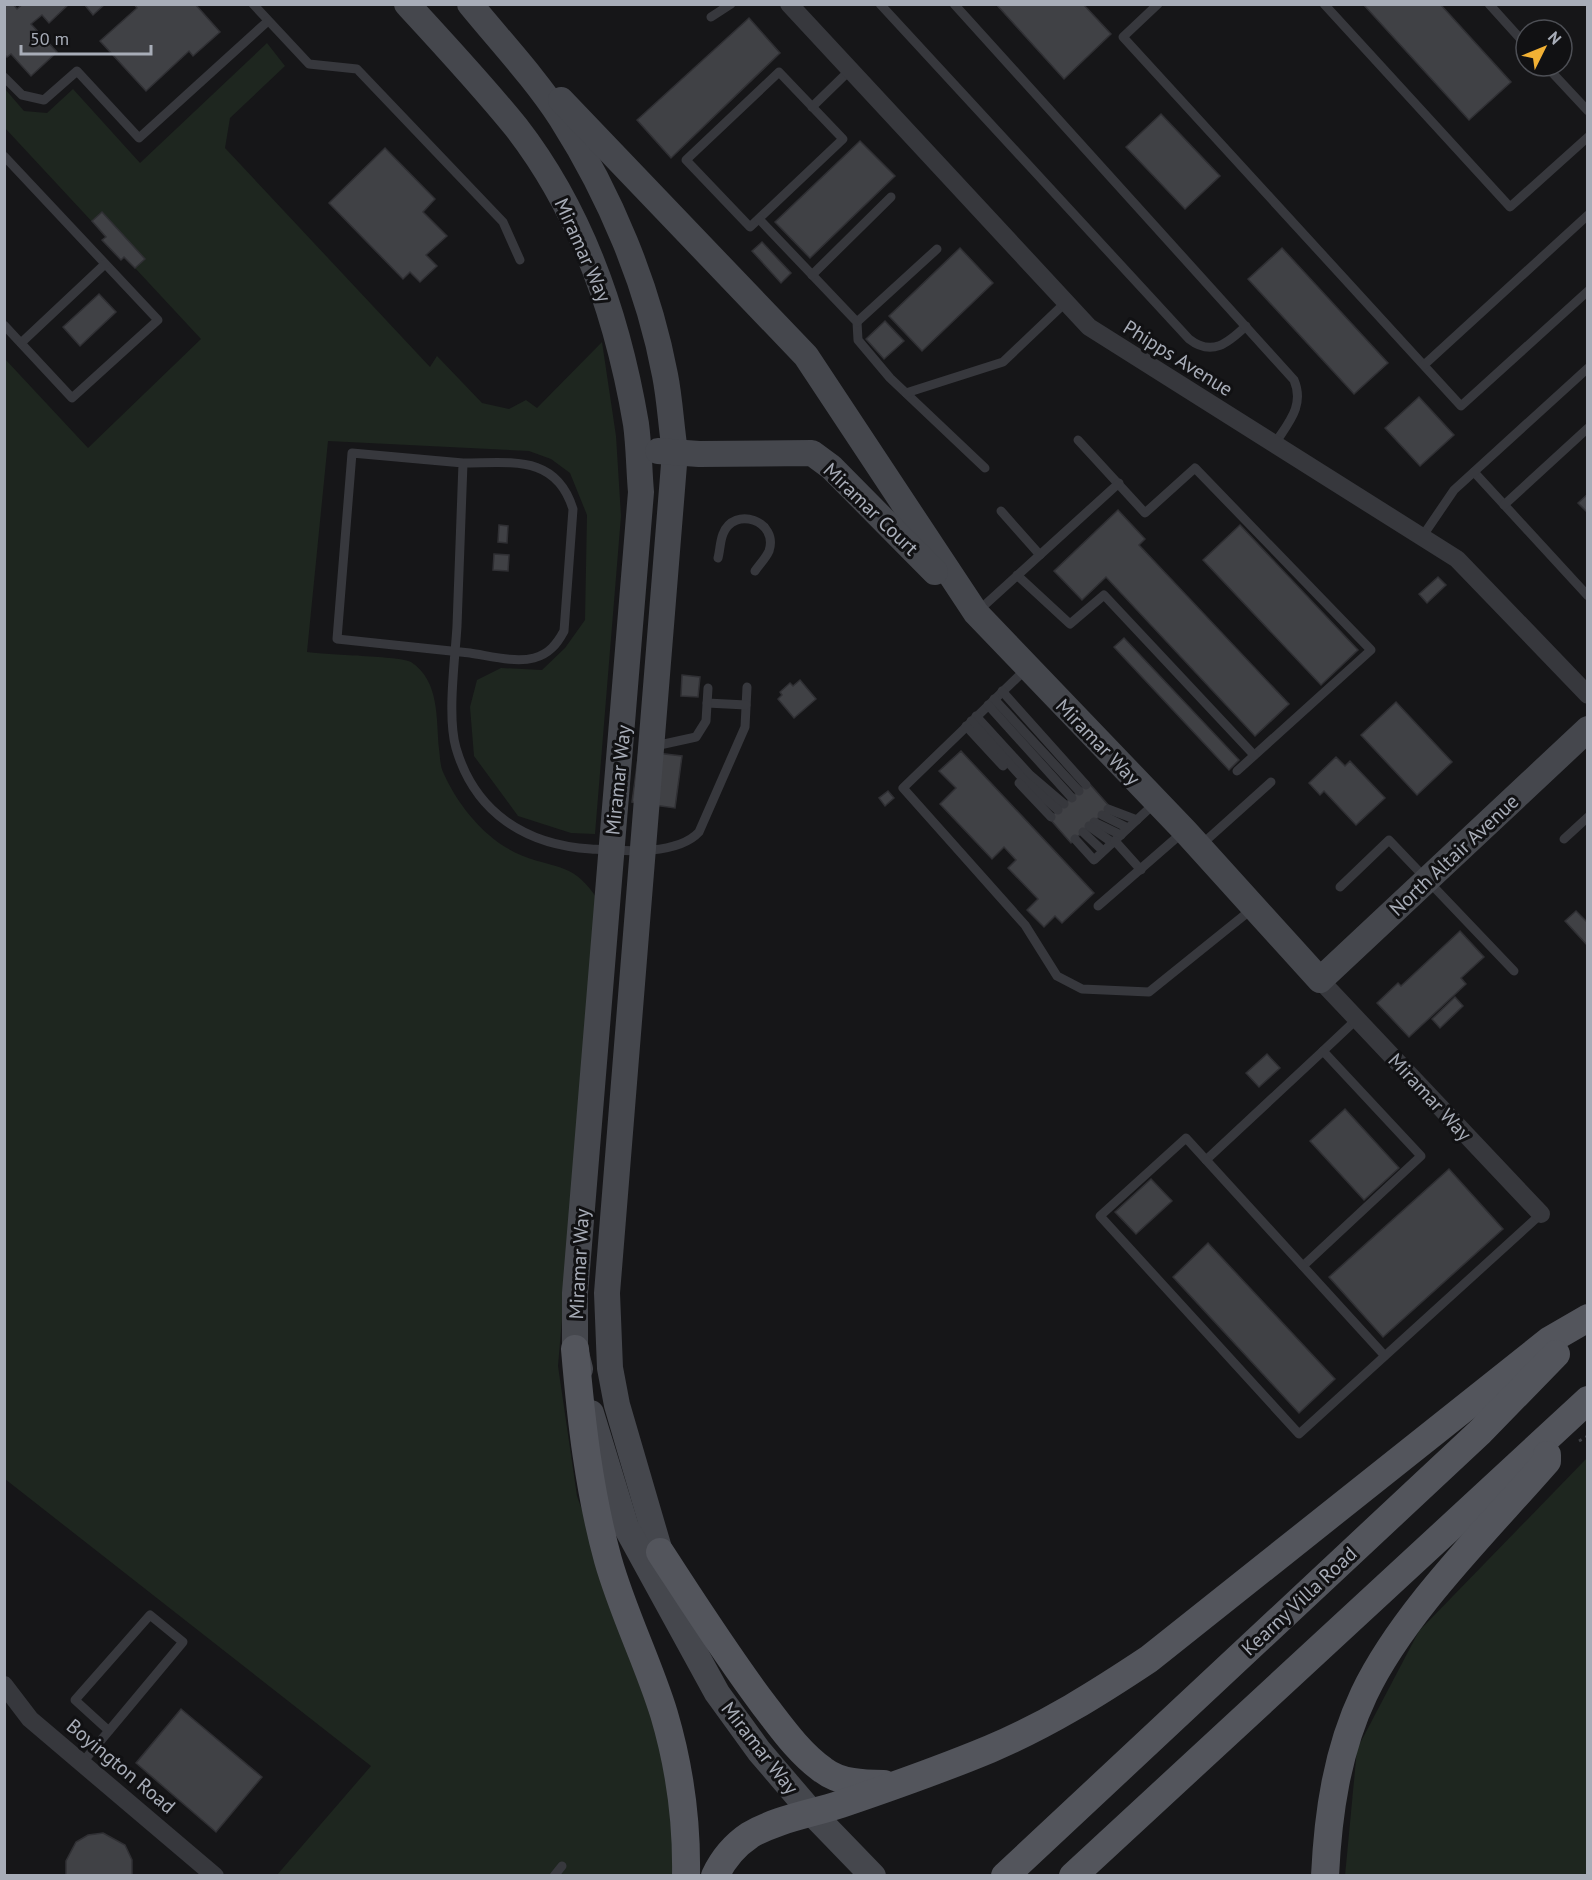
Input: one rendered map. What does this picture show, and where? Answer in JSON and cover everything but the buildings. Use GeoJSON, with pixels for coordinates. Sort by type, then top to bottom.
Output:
{"type":"FeatureCollection","features":[{"type":"Feature","properties":{"kind":"main road","name":"Miramar Way"},"geometry":{"type":"LineString","coordinates":[[407,4],[516,128],[557,190],[594,267],[608,304],[634,415],[641,492],[627,684],[611,850],[575,1293],[575,1349],[602,1454],[626,1527],[717,1693],[759,1751],[812,1813],[873,1875]]}},
{"type":"Feature","properties":{"kind":"main road","name":"Miramar Way"},"geometry":{"type":"LineString","coordinates":[[470,4],[536,83],[561,119],[592,171],[631,254],[665,374],[675,452],[607,1293],[610,1368],[619,1412],[660,1552],[668,1604]]}},
{"type":"Feature","properties":{"kind":"main road","name":"Miramar Way"},"geometry":{"type":"LineString","coordinates":[[470,4],[806,356],[976,613],[1192,839],[1320,980]]}},
{"type":"Feature","properties":{"kind":"main road","name":"Miramar Court"},"geometry":{"type":"LineString","coordinates":[[638,449],[675,452],[812,453],[831,467],[976,613]]}},
{"type":"Feature","properties":{"kind":"main road","name":"North Altair Avenue"},"geometry":{"type":"LineString","coordinates":[[1320,980],[1587,729]]}},
{"type":"Feature","properties":{"kind":"main road"},"geometry":{"type":"LineString","coordinates":[[715,1875],[734,1848],[751,1835],[775,1824],[812,1813],[989,1749],[1028,1732],[1094,1696],[1130,1671],[1550,1340],[1587,1318]]}},
{"type":"Feature","properties":{"kind":"main road","name":"Kearny Villa Road"},"geometry":{"type":"LineString","coordinates":[[1005,1875],[1480,1432],[1587,1323]]}},
{"type":"Feature","properties":{"kind":"main road"},"geometry":{"type":"LineString","coordinates":[[575,1349],[580,1412],[599,1522],[617,1586],[663,1713],[674,1753],[683,1797],[686,1875]]}},
{"type":"Feature","properties":{"kind":"main road"},"geometry":{"type":"LineString","coordinates":[[1073,1875],[1587,1400]]}},
{"type":"Feature","properties":{"kind":"main road"},"geometry":{"type":"LineString","coordinates":[[1325,1875],[1327,1832],[1335,1782],[1348,1735],[1364,1694],[1383,1661],[1419,1609],[1546,1461],[1550,1435]]}},
{"type":"Feature","properties":{"kind":"main road"},"geometry":{"type":"LineString","coordinates":[[660,1552],[730,1661],[784,1731],[806,1755],[824,1771],[841,1779],[860,1784],[892,1784]]}},
{"type":"Feature","properties":{"kind":"street","name":"Phipps Avenue"},"geometry":{"type":"LineString","coordinates":[[789,4],[1089,327],[1457,559],[1587,695]]}},
{"type":"Feature","properties":{"kind":"street","name":"Miramar Way"},"geometry":{"type":"LineString","coordinates":[[1320,980],[1541,1214]]}},
{"type":"Feature","properties":{"kind":"street","name":"Boyington Road"},"geometry":{"type":"LineString","coordinates":[[4,1686],[30,1719],[215,1875]]}},
{"type":"Feature","properties":{"kind":"lane"},"geometry":{"type":"LineString","coordinates":[[253,4],[309,64],[357,69],[503,222],[520,260]]}},
{"type":"Feature","properties":{"kind":"lane"},"geometry":{"type":"LineString","coordinates":[[711,17],[731,4]]}},
{"type":"Feature","properties":{"kind":"lane"},"geometry":{"type":"LineString","coordinates":[[880,4],[1189,339],[1204,348],[1213,348],[1229,342],[1246,326]]}},
{"type":"Feature","properties":{"kind":"lane"},"geometry":{"type":"LineString","coordinates":[[954,4],[1294,380],[1298,390],[1296,411],[1274,445]]}},
{"type":"Feature","properties":{"kind":"lane"},"geometry":{"type":"LineString","coordinates":[[1158,4],[1123,37],[1461,406],[1587,291]]}},
{"type":"Feature","properties":{"kind":"lane"},"geometry":{"type":"LineString","coordinates":[[1324,4],[1510,207],[1587,137]]}},
{"type":"Feature","properties":{"kind":"lane"},"geometry":{"type":"LineString","coordinates":[[1489,4],[1514,32]]}},
{"type":"Feature","properties":{"kind":"lane"},"geometry":{"type":"LineString","coordinates":[[4,77],[22,95],[44,100],[77,71],[139,138],[268,21]]}},
{"type":"Feature","properties":{"kind":"lane"},"geometry":{"type":"LineString","coordinates":[[812,107],[850,70]]}},
{"type":"Feature","properties":{"kind":"lane"},"geometry":{"type":"LineString","coordinates":[[779,72],[812,107],[843,139],[750,227],[686,160],[779,72]]}},
{"type":"Feature","properties":{"kind":"lane"},"geometry":{"type":"LineString","coordinates":[[1557,78],[1587,111]]}},
{"type":"Feature","properties":{"kind":"lane"},"geometry":{"type":"LineString","coordinates":[[4,325],[72,398],[158,320],[7,162]]}},
{"type":"Feature","properties":{"kind":"lane"},"geometry":{"type":"LineString","coordinates":[[812,275],[891,197]]}},
{"type":"Feature","properties":{"kind":"lane"},"geometry":{"type":"LineString","coordinates":[[1424,365],[1587,215]]}},
{"type":"Feature","properties":{"kind":"lane"},"geometry":{"type":"LineString","coordinates":[[759,219],[857,322],[858,340],[906,393],[985,468]]}},
{"type":"Feature","properties":{"kind":"lane"},"geometry":{"type":"LineString","coordinates":[[857,322],[937,249]]}},
{"type":"Feature","properties":{"kind":"lane"},"geometry":{"type":"LineString","coordinates":[[21,343],[105,264]]}},
{"type":"Feature","properties":{"kind":"lane"},"geometry":{"type":"LineString","coordinates":[[906,393],[1003,362],[1066,302]]}},
{"type":"Feature","properties":{"kind":"lane"},"geometry":{"type":"LineString","coordinates":[[1422,537],[1454,490],[1587,368]]}},
{"type":"Feature","properties":{"kind":"lane"},"geometry":{"type":"LineString","coordinates":[[1504,505],[1587,428]]}},
{"type":"Feature","properties":{"kind":"lane"},"geometry":{"type":"LineString","coordinates":[[1078,440],[1145,513],[1195,468],[1371,650],[1237,771]]}},
{"type":"Feature","properties":{"kind":"lane"},"geometry":{"type":"LineString","coordinates":[[352,453],[463,463],[535,465],[549,472],[560,482],[573,509],[564,632],[557,644],[534,658],[519,659],[456,652],[337,639],[352,453]]}},
{"type":"Feature","properties":{"kind":"lane"},"geometry":{"type":"LineString","coordinates":[[463,463],[453,706],[456,747],[471,784],[497,816],[532,838],[571,848],[642,850],[681,845],[692,840],[699,832],[745,727],[747,687]]}},
{"type":"Feature","properties":{"kind":"lane"},"geometry":{"type":"LineString","coordinates":[[1474,472],[1587,596]]}},
{"type":"Feature","properties":{"kind":"lane"},"geometry":{"type":"LineString","coordinates":[[976,613],[1119,483]]}},
{"type":"Feature","properties":{"kind":"lane"},"geometry":{"type":"LineString","coordinates":[[1001,511],[1040,555]]}},
{"type":"Feature","properties":{"kind":"lane"},"geometry":{"type":"LineString","coordinates":[[718,558],[723,534],[731,523],[743,518],[753,519],[766,529],[770,541],[768,552],[755,571]]}},
{"type":"Feature","properties":{"kind":"lane"},"geometry":{"type":"LineString","coordinates":[[1017,575],[1070,624],[1104,595],[1254,755]]}},
{"type":"Feature","properties":{"kind":"lane"},"geometry":{"type":"LineString","coordinates":[[1027,668],[903,788],[1025,925],[1057,976],[1082,988],[1149,992],[1254,907]]}},
{"type":"Feature","properties":{"kind":"lane"},"geometry":{"type":"LineString","coordinates":[[652,746],[696,738],[705,721],[708,688]]}},
{"type":"Feature","properties":{"kind":"lane"},"geometry":{"type":"LineString","coordinates":[[1002,691],[1068,801]]}},
{"type":"Feature","properties":{"kind":"lane"},"geometry":{"type":"LineString","coordinates":[[991,702],[1068,801]]}},
{"type":"Feature","properties":{"kind":"lane"},"geometry":{"type":"LineString","coordinates":[[707,703],[746,705]]}},
{"type":"Feature","properties":{"kind":"lane"},"geometry":{"type":"LineString","coordinates":[[971,721],[1068,801]]}},
{"type":"Feature","properties":{"kind":"lane"},"geometry":{"type":"LineString","coordinates":[[971,721],[1030,775],[1068,801]]}},
{"type":"Feature","properties":{"kind":"lane"},"geometry":{"type":"LineString","coordinates":[[1098,906],[1141,870],[1192,839],[1271,782]]}},
{"type":"Feature","properties":{"kind":"lane"},"geometry":{"type":"LineString","coordinates":[[1075,839],[1094,860],[1157,802]]}},
{"type":"Feature","properties":{"kind":"lane"},"geometry":{"type":"LineString","coordinates":[[1563,839],[1587,817]]}},
{"type":"Feature","properties":{"kind":"lane"},"geometry":{"type":"LineString","coordinates":[[1095,821],[1137,820]]}},
{"type":"Feature","properties":{"kind":"lane"},"geometry":{"type":"LineString","coordinates":[[1095,821],[1119,837],[1141,870]]}},
{"type":"Feature","properties":{"kind":"lane"},"geometry":{"type":"LineString","coordinates":[[1095,821],[1119,837]]}},
{"type":"Feature","properties":{"kind":"lane"},"geometry":{"type":"LineString","coordinates":[[1095,821],[1103,851]]}},
{"type":"Feature","properties":{"kind":"lane"},"geometry":{"type":"LineString","coordinates":[[1340,887],[1389,840],[1514,971]]}},
{"type":"Feature","properties":{"kind":"lane"},"geometry":{"type":"LineString","coordinates":[[1206,1160],[1357,1019]]}},
{"type":"Feature","properties":{"kind":"lane"},"geometry":{"type":"LineString","coordinates":[[1303,1266],[1421,1156],[1323,1051]]}},
{"type":"Feature","properties":{"kind":"lane"},"geometry":{"type":"LineString","coordinates":[[1385,1356],[1186,1138],[1100,1216],[1299,1434],[1385,1356],[1541,1214]]}},
{"type":"Feature","properties":{"kind":"lane"},"geometry":{"type":"LineString","coordinates":[[82,1763],[109,1731],[183,1642],[150,1615],[75,1700],[109,1731]]}},
{"type":"Feature","properties":{"kind":"lane"},"geometry":{"type":"LineString","coordinates":[[554,1875],[562,1866]]}},
{"type":"Feature","properties":{"kind":"shaded area"},"geometry":{"type":"Polygon","coordinates":[[[267,43],[285,66],[230,118],[225,148],[430,367],[437,356],[482,403],[509,409],[526,400],[537,408],[602,342],[616,436],[621,516],[595,834],[571,833],[518,816],[474,756],[470,707],[477,680],[501,668],[542,670],[565,648],[585,620],[587,515],[570,473],[551,459],[529,451],[328,441],[307,652],[378,657],[411,662],[427,679],[432,690],[442,769],[465,810],[497,842],[523,856],[565,869],[581,879],[598,900],[558,1366],[577,1496],[657,1724],[679,1831],[673,1875],[277,1875],[371,1766],[5,1479],[5,359],[88,448],[201,339],[5,128],[5,89],[24,111],[47,113],[73,89],[140,163],[267,43]]]}},
{"type":"Feature","properties":{"kind":"shaded area"},"geometry":{"type":"Polygon","coordinates":[[[1587,1458],[1587,1875],[1345,1876],[1357,1749],[1419,1631],[1587,1458]]]}}]}
